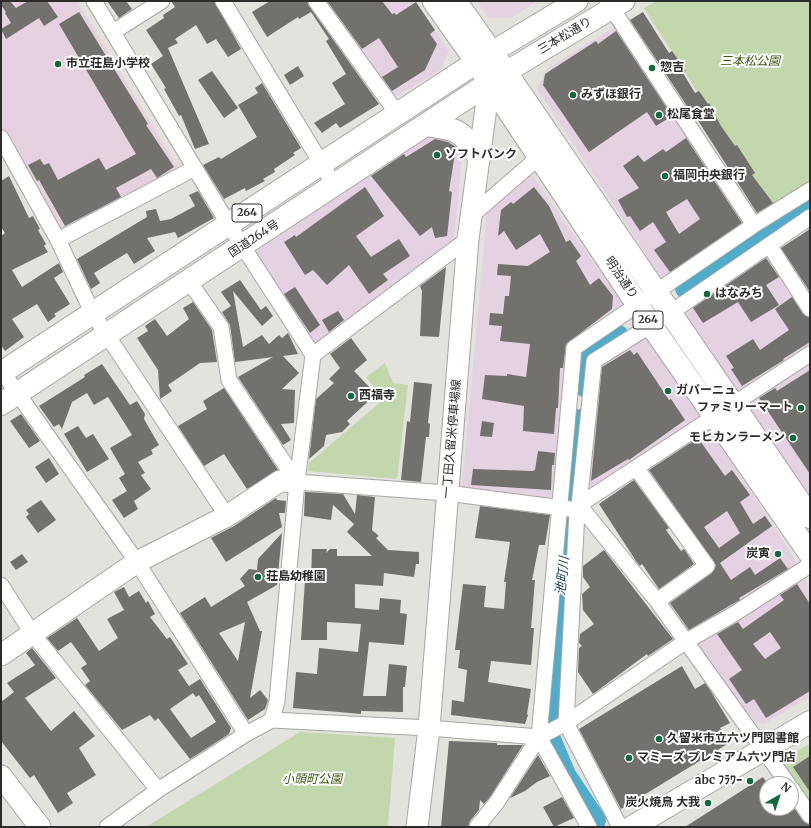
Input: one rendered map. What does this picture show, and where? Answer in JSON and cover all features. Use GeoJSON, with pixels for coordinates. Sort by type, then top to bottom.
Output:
{"type":"FeatureCollection","features":[{"type":"Feature","properties":{"kind":"highway","name":"264"},"geometry":{"type":"LineString","coordinates":[[1,372],[93,314],[229,225],[321,162],[484,57]]}},
{"type":"Feature","properties":{"kind":"highway","name":"明治通り"},"geometry":{"type":"LineString","coordinates":[[484,57],[656,292],[810,517]]}},
{"type":"Feature","properties":{"kind":"highway","name":"明治通り"},"geometry":{"type":"LineString","coordinates":[[498,78],[539,157],[651,325],[715,415],[810,554]]}},
{"type":"Feature","properties":{"kind":"highway","name":"国道264号"},"geometry":{"type":"LineString","coordinates":[[9,399],[498,78]]}},
{"type":"Feature","properties":{"kind":"highway"},"geometry":{"type":"LineString","coordinates":[[427,125],[454,130],[468,139],[479,158]]}},
{"type":"Feature","properties":{"kind":"highway"},"geometry":{"type":"LineString","coordinates":[[772,499],[789,486]]}},
{"type":"Feature","properties":{"kind":"highway"},"geometry":{"type":"LineString","coordinates":[[632,827],[810,722]]}},
{"type":"Feature","properties":{"kind":"main road","name":"明治通り"},"geometry":{"type":"LineString","coordinates":[[433,1],[484,57]]}},
{"type":"Feature","properties":{"kind":"main road","name":"明治通り"},"geometry":{"type":"LineString","coordinates":[[456,1],[484,57]]}},
{"type":"Feature","properties":{"kind":"main road","name":"三本松通り"},"geometry":{"type":"LineString","coordinates":[[484,57],[577,1]]}},
{"type":"Feature","properties":{"kind":"main road","name":"三本松通り"},"geometry":{"type":"LineString","coordinates":[[498,78],[614,3]]}},
{"type":"Feature","properties":{"kind":"main road","name":"一丁田久留米停車場線"},"geometry":{"type":"LineString","coordinates":[[416,827],[429,728],[468,239],[479,158],[498,78]]}},
{"type":"Feature","properties":{"kind":"main road"},"geometry":{"type":"LineString","coordinates":[[1,655],[137,562],[227,516],[280,481],[297,482]]}},
{"type":"Feature","properties":{"kind":"main road"},"geometry":{"type":"LineString","coordinates":[[1,776],[40,827]]}},
{"type":"Feature","properties":{"kind":"street"},"geometry":{"type":"LineString","coordinates":[[94,1],[229,225],[313,355],[297,482],[277,701],[272,720]]}},
{"type":"Feature","properties":{"kind":"street"},"geometry":{"type":"LineString","coordinates":[[113,32],[162,1]]}},
{"type":"Feature","properties":{"kind":"street"},"geometry":{"type":"LineString","coordinates":[[223,1],[335,186]]}},
{"type":"Feature","properties":{"kind":"street"},"geometry":{"type":"LineString","coordinates":[[316,1],[397,113]]}},
{"type":"Feature","properties":{"kind":"street"},"geometry":{"type":"LineString","coordinates":[[614,3],[754,225]]}},
{"type":"Feature","properties":{"kind":"street"},"geometry":{"type":"LineString","coordinates":[[1,138],[58,240],[93,314],[227,516]]}},
{"type":"Feature","properties":{"kind":"street"},"geometry":{"type":"LineString","coordinates":[[471,216],[539,157]]}},
{"type":"Feature","properties":{"kind":"street"},"geometry":{"type":"LineString","coordinates":[[58,240],[195,168]]}},
{"type":"Feature","properties":{"kind":"street"},"geometry":{"type":"LineString","coordinates":[[477,827],[497,802],[539,737],[574,348],[754,225],[810,190]]}},
{"type":"Feature","properties":{"kind":"street"},"geometry":{"type":"LineString","coordinates":[[620,827],[566,723],[578,508],[594,361],[670,313],[810,217]]}},
{"type":"Feature","properties":{"kind":"street"},"geometry":{"type":"LineString","coordinates":[[313,355],[468,239]]}},
{"type":"Feature","properties":{"kind":"street"},"geometry":{"type":"LineString","coordinates":[[769,245],[810,309]]}},
{"type":"Feature","properties":{"kind":"street"},"geometry":{"type":"LineString","coordinates":[[189,281],[221,327],[229,380],[297,482]]}},
{"type":"Feature","properties":{"kind":"street"},"geometry":{"type":"LineString","coordinates":[[297,482],[447,493],[578,508],[733,403],[810,354]]}},
{"type":"Feature","properties":{"kind":"street"},"geometry":{"type":"LineString","coordinates":[[1,372],[9,399],[137,562],[246,734]]}},
{"type":"Feature","properties":{"kind":"street"},"geometry":{"type":"LineString","coordinates":[[637,468],[707,566],[657,601]]}},
{"type":"Feature","properties":{"kind":"street"},"geometry":{"type":"LineString","coordinates":[[578,508],[657,601],[783,776]]}},
{"type":"Feature","properties":{"kind":"street"},"geometry":{"type":"LineString","coordinates":[[107,827],[158,790],[246,734],[272,720],[429,728],[539,737],[566,723],[685,642],[734,614],[810,565]]}},
{"type":"Feature","properties":{"kind":"street"},"geometry":{"type":"LineString","coordinates":[[1,585],[32,633],[158,790]]}},
{"type":"Feature","properties":{"kind":"street"},"geometry":{"type":"LineString","coordinates":[[539,737],[589,827]]}},
{"type":"Feature","properties":{"kind":"street"},"geometry":{"type":"LineString","coordinates":[[799,800],[810,816]]}},
{"type":"Feature","properties":{"kind":"shaded area","name":"市立荘島小学校"},"geometry":{"type":"Polygon","coordinates":[[[1,1],[77,1],[180,171],[59,233],[1,128],[1,1]]]}},
{"type":"Feature","properties":{"kind":"shaded area"},"geometry":{"type":"Polygon","coordinates":[[[323,1],[415,1],[449,51],[440,70],[392,99],[323,1]]]}},
{"type":"Feature","properties":{"kind":"shaded area"},"geometry":{"type":"Polygon","coordinates":[[[477,1],[537,1],[511,18],[488,18],[477,1]]]}},
{"type":"Feature","properties":{"kind":"shaded area"},"geometry":{"type":"Polygon","coordinates":[[[618,25],[749,223],[664,281],[537,89],[548,68],[618,25]]]}},
{"type":"Feature","properties":{"kind":"shaded area"},"geometry":{"type":"Polygon","coordinates":[[[430,130],[463,147],[454,240],[313,346],[250,250],[430,130]]]}},
{"type":"Feature","properties":{"kind":"shaded area"},"geometry":{"type":"Polygon","coordinates":[[[532,175],[624,306],[569,346],[553,499],[462,488],[487,212],[532,175]]]}},
{"type":"Feature","properties":{"kind":"shaded area"},"geometry":{"type":"Polygon","coordinates":[[[769,251],[810,315],[810,344],[737,394],[682,310],[769,251]]]}},
{"type":"Feature","properties":{"kind":"shaded area"},"geometry":{"type":"Polygon","coordinates":[[[647,335],[703,417],[586,496],[599,365],[647,335]]]}},
{"type":"Feature","properties":{"kind":"shaded area"},"geometry":{"type":"Polygon","coordinates":[[[810,358],[810,501],[746,402],[810,358]]]}},
{"type":"Feature","properties":{"kind":"shaded area"},"geometry":{"type":"Polygon","coordinates":[[[709,425],[799,566],[684,636],[662,601],[710,566],[642,469],[709,425]]]}},
{"type":"Feature","properties":{"kind":"shaded area"},"geometry":{"type":"Polygon","coordinates":[[[802,575],[810,588],[810,697],[764,724],[755,722],[695,644],[802,575]]]}},
{"type":"Feature","properties":{"kind":"green space","name":"三本松公園"},"geometry":{"type":"Polygon","coordinates":[[[657,1],[810,1],[810,211],[785,229],[644,8],[657,1]]]}},
{"type":"Feature","properties":{"kind":"green space"},"geometry":{"type":"Polygon","coordinates":[[[385,363],[393,383],[408,385],[397,479],[308,471],[309,463],[384,399],[366,377],[385,363]]]}},
{"type":"Feature","properties":{"kind":"green space","name":"小頭町公園"},"geometry":{"type":"Polygon","coordinates":[[[300,732],[395,738],[388,827],[146,827],[300,732]]]}},
{"type":"Feature","properties":{"kind":"green space"},"geometry":{"type":"Polygon","coordinates":[[[810,744],[810,806],[799,790],[799,776],[789,776],[778,760],[810,744]]]}},
{"type":"Feature","properties":{"kind":"building"},"geometry":{"type":"Polygon","coordinates":[[[1,1],[10,1],[16,8],[28,1],[47,1],[58,17],[44,26],[39,18],[6,39],[1,29],[11,23],[1,5],[1,1]]]}},
{"type":"Feature","properties":{"kind":"building"},"geometry":{"type":"Polygon","coordinates":[[[107,1],[126,1],[132,9],[119,18],[107,1]]]}},
{"type":"Feature","properties":{"kind":"building"},"geometry":{"type":"Polygon","coordinates":[[[171,1],[214,1],[241,49],[228,57],[216,39],[207,44],[196,25],[175,39],[178,43],[168,48],[209,144],[195,149],[181,115],[179,116],[164,89],[166,88],[151,64],[163,56],[146,30],[164,18],[163,15],[175,7],[171,1]]]}},
{"type":"Feature","properties":{"kind":"building"},"geometry":{"type":"Polygon","coordinates":[[[270,1],[307,1],[309,6],[379,104],[340,128],[336,123],[322,133],[314,123],[345,104],[332,83],[346,74],[326,41],[329,39],[311,12],[299,19],[298,17],[267,37],[252,12],[270,1]]]}},
{"type":"Feature","properties":{"kind":"building"},"geometry":{"type":"Polygon","coordinates":[[[327,1],[382,1],[392,14],[395,13],[396,15],[416,2],[435,30],[430,34],[437,44],[425,70],[392,91],[382,77],[398,67],[379,38],[362,49],[327,1]]]}},
{"type":"Feature","properties":{"kind":"building"},"geometry":{"type":"Polygon","coordinates":[[[79,12],[148,124],[146,125],[174,167],[157,178],[151,169],[116,188],[121,197],[65,226],[39,180],[37,181],[28,165],[40,159],[44,165],[49,163],[58,180],[99,158],[106,170],[136,154],[59,24],[79,12]]]}},
{"type":"Feature","properties":{"kind":"building"},"geometry":{"type":"Polygon","coordinates":[[[643,12],[669,53],[672,51],[686,71],[683,73],[695,93],[699,91],[708,104],[709,103],[721,126],[735,146],[737,145],[755,173],[752,175],[773,203],[757,213],[690,108],[689,109],[630,20],[643,12]]]}},
{"type":"Feature","properties":{"kind":"building"},"geometry":{"type":"Polygon","coordinates":[[[616,31],[672,116],[656,126],[647,112],[589,152],[543,85],[545,74],[596,41],[598,44],[616,31]]]}},
{"type":"Feature","properties":{"kind":"building"},"geometry":{"type":"Polygon","coordinates":[[[298,66],[304,76],[290,85],[284,75],[298,66]]]}},
{"type":"Feature","properties":{"kind":"building"},"geometry":{"type":"Polygon","coordinates":[[[212,71],[238,108],[224,118],[198,80],[212,71]]]}},
{"type":"Feature","properties":{"kind":"building"},"geometry":{"type":"Polygon","coordinates":[[[262,83],[301,148],[293,153],[295,155],[274,169],[275,172],[263,179],[265,181],[246,191],[245,188],[224,199],[203,165],[219,157],[221,159],[257,137],[238,105],[258,93],[255,88],[262,83]]]}},
{"type":"Feature","properties":{"kind":"building"},"geometry":{"type":"Polygon","coordinates":[[[686,138],[742,223],[670,272],[654,250],[666,242],[653,222],[640,231],[630,216],[627,217],[618,200],[639,188],[623,166],[638,155],[644,162],[663,149],[666,152],[686,138]],[[687,199],[666,212],[679,234],[700,219],[687,199]]]}},
{"type":"Feature","properties":{"kind":"building"},"geometry":{"type":"Polygon","coordinates":[[[435,139],[448,142],[456,147],[449,191],[452,192],[447,236],[435,238],[432,227],[420,236],[371,176],[404,154],[406,157],[435,139]]]}},
{"type":"Feature","properties":{"kind":"building"},"geometry":{"type":"Polygon","coordinates":[[[9,176],[29,218],[33,216],[40,229],[38,230],[46,244],[44,246],[48,252],[12,270],[22,287],[59,263],[63,272],[54,278],[70,304],[54,314],[56,316],[48,322],[37,304],[12,319],[24,337],[5,351],[1,345],[1,236],[5,233],[1,227],[1,181],[9,176]]]}},
{"type":"Feature","properties":{"kind":"building"},"geometry":{"type":"Polygon","coordinates":[[[365,187],[384,216],[356,236],[371,257],[399,239],[410,256],[383,274],[388,280],[369,294],[349,265],[327,285],[313,270],[305,275],[284,242],[295,235],[296,237],[365,187]]]}},
{"type":"Feature","properties":{"kind":"building"},"geometry":{"type":"Polygon","coordinates":[[[534,187],[549,206],[566,242],[570,240],[581,256],[576,261],[590,285],[599,278],[613,296],[612,309],[566,344],[563,368],[560,368],[558,408],[556,408],[554,434],[523,431],[524,406],[482,399],[485,375],[507,376],[507,374],[526,377],[530,344],[500,341],[502,326],[489,325],[490,313],[503,314],[505,296],[509,296],[511,276],[497,275],[498,264],[528,266],[550,252],[540,234],[516,250],[504,231],[498,236],[501,210],[511,202],[513,204],[534,187]]]}},
{"type":"Feature","properties":{"kind":"building"},"geometry":{"type":"Polygon","coordinates":[[[198,191],[214,218],[178,238],[175,232],[147,238],[155,251],[134,264],[127,253],[94,273],[100,283],[91,289],[77,259],[147,217],[146,211],[156,209],[160,221],[171,219],[195,206],[189,195],[198,191]]]}},
{"type":"Feature","properties":{"kind":"building"},"geometry":{"type":"Polygon","coordinates":[[[810,229],[810,292],[781,248],[810,229]]]}},
{"type":"Feature","properties":{"kind":"building"},"geometry":{"type":"Polygon","coordinates":[[[766,258],[779,277],[766,285],[779,305],[751,322],[738,302],[703,323],[693,308],[766,258]]]}},
{"type":"Feature","properties":{"kind":"building"},"geometry":{"type":"Polygon","coordinates":[[[446,267],[439,337],[420,336],[422,291],[420,286],[446,267]]]}},
{"type":"Feature","properties":{"kind":"building"},"geometry":{"type":"Polygon","coordinates":[[[240,280],[261,310],[266,306],[273,316],[262,326],[233,291],[243,347],[262,335],[269,344],[279,335],[282,338],[288,333],[298,354],[283,356],[299,373],[282,389],[295,390],[294,423],[281,424],[291,440],[283,445],[238,377],[273,357],[235,362],[230,325],[222,312],[231,306],[221,292],[240,280]]]}},
{"type":"Feature","properties":{"kind":"building"},"geometry":{"type":"Polygon","coordinates":[[[295,287],[320,325],[310,333],[284,294],[295,287]]]}},
{"type":"Feature","properties":{"kind":"building"},"geometry":{"type":"Polygon","coordinates":[[[792,297],[803,314],[810,318],[810,342],[742,386],[731,369],[734,368],[726,356],[753,339],[760,350],[789,330],[775,309],[792,297]]]}},
{"type":"Feature","properties":{"kind":"building"},"geometry":{"type":"Polygon","coordinates":[[[193,302],[212,330],[217,362],[200,363],[168,385],[172,391],[160,399],[158,370],[137,338],[148,331],[145,326],[155,319],[167,336],[189,319],[183,308],[193,302]]]}},
{"type":"Feature","properties":{"kind":"building"},"geometry":{"type":"Polygon","coordinates":[[[338,311],[344,320],[329,332],[322,320],[338,311]]]}},
{"type":"Feature","properties":{"kind":"building"},"geometry":{"type":"Polygon","coordinates":[[[351,338],[367,360],[354,371],[376,394],[347,421],[350,424],[342,432],[326,435],[324,446],[309,459],[316,399],[334,383],[329,379],[340,368],[330,354],[351,338]]]}},
{"type":"Feature","properties":{"kind":"building"},"geometry":{"type":"Polygon","coordinates":[[[630,350],[634,355],[637,352],[669,400],[671,399],[685,420],[629,460],[628,459],[591,481],[602,367],[630,350]]]}},
{"type":"Feature","properties":{"kind":"building"},"geometry":{"type":"Polygon","coordinates":[[[102,364],[130,405],[137,401],[145,414],[144,419],[159,445],[151,450],[153,454],[138,462],[145,473],[141,475],[151,489],[134,501],[138,509],[124,518],[112,500],[127,491],[119,478],[125,474],[110,448],[132,435],[108,397],[94,405],[87,393],[72,402],[62,429],[59,424],[54,427],[39,406],[85,377],[84,375],[102,364]]]}},
{"type":"Feature","properties":{"kind":"building"},"geometry":{"type":"Polygon","coordinates":[[[810,370],[810,474],[759,398],[775,388],[777,391],[810,370]]]}},
{"type":"Feature","properties":{"kind":"building"},"geometry":{"type":"Polygon","coordinates":[[[414,382],[432,384],[428,423],[430,424],[429,437],[426,437],[421,482],[401,480],[407,421],[410,422],[414,382]]]}},
{"type":"Feature","properties":{"kind":"building"},"geometry":{"type":"Polygon","coordinates":[[[224,388],[278,470],[247,489],[224,454],[204,466],[178,426],[207,409],[203,401],[224,388]]]}},
{"type":"Feature","properties":{"kind":"building"},"geometry":{"type":"Polygon","coordinates":[[[21,414],[40,441],[29,448],[10,421],[21,414]]]}},
{"type":"Feature","properties":{"kind":"building"},"geometry":{"type":"Polygon","coordinates":[[[482,421],[494,423],[492,437],[480,436],[482,421]]]}},
{"type":"Feature","properties":{"kind":"building"},"geometry":{"type":"Polygon","coordinates":[[[78,426],[86,438],[93,434],[109,459],[87,472],[64,434],[78,426]]]}},
{"type":"Feature","properties":{"kind":"building"},"geometry":{"type":"Polygon","coordinates":[[[698,438],[725,476],[732,470],[750,495],[740,502],[753,524],[765,516],[772,526],[720,563],[731,580],[750,567],[755,575],[780,558],[788,569],[739,598],[740,600],[689,630],[670,603],[712,573],[716,565],[649,470],[698,438]],[[727,511],[704,527],[719,548],[740,533],[727,511]]]}},
{"type":"Feature","properties":{"kind":"building"},"geometry":{"type":"Polygon","coordinates":[[[538,451],[555,453],[554,465],[552,465],[551,490],[471,485],[473,469],[535,470],[538,451]]]}},
{"type":"Feature","properties":{"kind":"building"},"geometry":{"type":"Polygon","coordinates":[[[49,458],[59,474],[46,483],[35,467],[49,458]]]}},
{"type":"Feature","properties":{"kind":"building"},"geometry":{"type":"Polygon","coordinates":[[[634,480],[669,528],[666,530],[681,551],[684,549],[694,564],[659,589],[642,564],[640,566],[636,561],[599,504],[634,480]]]}},
{"type":"Feature","properties":{"kind":"building"},"geometry":{"type":"Polygon","coordinates":[[[305,492],[343,494],[355,514],[357,495],[375,497],[372,530],[379,536],[376,538],[388,550],[419,552],[419,564],[416,564],[414,577],[384,573],[383,586],[355,584],[355,608],[379,610],[380,598],[401,600],[400,613],[407,614],[404,645],[369,642],[363,696],[386,696],[389,664],[407,666],[405,687],[403,687],[403,712],[361,711],[361,714],[293,708],[296,672],[317,674],[319,648],[358,652],[361,624],[327,622],[327,640],[301,640],[305,580],[311,580],[312,549],[327,549],[326,553],[330,549],[337,549],[337,556],[372,556],[347,532],[354,524],[333,505],[331,520],[304,516],[305,492]]]}},
{"type":"Feature","properties":{"kind":"building"},"geometry":{"type":"Polygon","coordinates":[[[276,498],[277,500],[286,501],[285,513],[279,513],[282,527],[226,562],[211,538],[234,526],[276,498]]]}},
{"type":"Feature","properties":{"kind":"building"},"geometry":{"type":"Polygon","coordinates":[[[41,500],[56,520],[38,533],[26,517],[29,514],[26,510],[41,500]]]}},
{"type":"Feature","properties":{"kind":"building"},"geometry":{"type":"Polygon","coordinates":[[[480,506],[550,515],[545,545],[539,545],[532,580],[535,580],[531,628],[534,628],[531,665],[491,661],[488,682],[531,689],[528,715],[525,724],[451,715],[452,700],[464,702],[467,670],[458,668],[460,650],[455,650],[463,584],[486,586],[484,607],[504,609],[506,582],[504,582],[510,542],[475,538],[480,506]]]}},
{"type":"Feature","properties":{"kind":"building"},"geometry":{"type":"Polygon","coordinates":[[[282,533],[277,585],[247,602],[260,631],[262,631],[250,698],[260,690],[268,700],[265,709],[248,720],[180,613],[205,597],[211,607],[245,586],[240,579],[249,569],[257,570],[258,559],[282,533]],[[245,622],[219,633],[238,661],[245,622]]]}},
{"type":"Feature","properties":{"kind":"building"},"geometry":{"type":"Polygon","coordinates":[[[604,550],[673,639],[648,656],[647,654],[593,694],[578,672],[579,648],[582,646],[579,643],[580,634],[594,624],[583,610],[582,594],[590,587],[583,577],[583,566],[604,550]]]}},
{"type":"Feature","properties":{"kind":"building"},"geometry":{"type":"Polygon","coordinates":[[[22,554],[28,562],[16,570],[10,562],[22,554]]]}},
{"type":"Feature","properties":{"kind":"building"},"geometry":{"type":"Polygon","coordinates":[[[797,584],[810,604],[810,691],[766,718],[754,699],[746,704],[729,679],[742,670],[717,634],[738,622],[743,629],[784,600],[780,595],[797,584]],[[770,632],[753,644],[765,659],[781,648],[770,632]]]}},
{"type":"Feature","properties":{"kind":"building"},"geometry":{"type":"Polygon","coordinates":[[[124,587],[129,597],[139,591],[146,603],[148,601],[155,614],[150,617],[167,639],[170,637],[188,664],[178,670],[191,689],[189,686],[200,679],[231,728],[229,734],[190,759],[158,718],[155,721],[150,715],[122,730],[85,685],[90,681],[81,668],[87,664],[71,642],[58,651],[47,638],[77,618],[99,651],[118,638],[107,619],[124,610],[114,592],[124,587]],[[193,693],[170,709],[191,738],[216,722],[199,695],[196,697],[193,693]]]}},
{"type":"Feature","properties":{"kind":"building"},"geometry":{"type":"Polygon","coordinates":[[[32,648],[56,678],[25,698],[51,731],[74,711],[95,736],[79,748],[96,775],[67,793],[73,803],[58,813],[34,775],[30,778],[1,741],[1,702],[14,692],[7,683],[35,665],[26,653],[32,648]]]}},
{"type":"Feature","properties":{"kind":"building"},"geometry":{"type":"Polygon","coordinates":[[[682,666],[695,689],[705,683],[710,690],[730,723],[720,728],[729,743],[621,809],[579,729],[682,666]]]}},
{"type":"Feature","properties":{"kind":"building"},"geometry":{"type":"Polygon","coordinates":[[[449,741],[497,743],[497,745],[523,745],[490,797],[484,804],[480,800],[479,810],[470,821],[468,827],[441,827],[449,741]]]}},
{"type":"Feature","properties":{"kind":"building"},"geometry":{"type":"Polygon","coordinates":[[[538,755],[550,776],[510,798],[538,755]]]}},
{"type":"Feature","properties":{"kind":"building"},"geometry":{"type":"Polygon","coordinates":[[[810,756],[810,792],[793,767],[810,756]]]}},
{"type":"Feature","properties":{"kind":"building"},"geometry":{"type":"Polygon","coordinates":[[[759,780],[759,816],[799,815],[803,821],[810,825],[810,827],[685,827],[759,780]]]}},
{"type":"Feature","properties":{"kind":"building"},"geometry":{"type":"Polygon","coordinates":[[[562,797],[574,818],[554,827],[543,807],[562,797]]]}},
{"type":"Feature","properties":{"kind":"waterway"},"geometry":{"type":"LineString","coordinates":[[686,288],[810,202]]}},
{"type":"Feature","properties":{"kind":"waterway","name":"池町川"},"geometry":{"type":"LineString","coordinates":[[585,386],[589,356],[618,336]]}},
{"type":"Feature","properties":{"kind":"waterway","name":"池町川"},"geometry":{"type":"LineString","coordinates":[[581,420],[567,535],[547,732],[565,775],[595,820]]}},
{"type":"Feature","properties":{"kind":"place","name":"市立荘島小学校"},"geometry":{"type":"Point","coordinates":[58,64]}},
{"type":"Feature","properties":{"kind":"place","name":"惣吉"},"geometry":{"type":"Point","coordinates":[652,68]}},
{"type":"Feature","properties":{"kind":"place","name":"みずほ銀行"},"geometry":{"type":"Point","coordinates":[573,95]}},
{"type":"Feature","properties":{"kind":"place","name":"松尾食堂"},"geometry":{"type":"Point","coordinates":[659,115]}},
{"type":"Feature","properties":{"kind":"place","name":"ソフトバンク"},"geometry":{"type":"Point","coordinates":[437,155]}},
{"type":"Feature","properties":{"kind":"place","name":"福岡中央銀行"},"geometry":{"type":"Point","coordinates":[665,176]}},
{"type":"Feature","properties":{"kind":"place","name":"はなみち"},"geometry":{"type":"Point","coordinates":[707,294]}},
{"type":"Feature","properties":{"kind":"place","name":"ガバーニュ"},"geometry":{"type":"Point","coordinates":[668,391]}},
{"type":"Feature","properties":{"kind":"place","name":"西福寺"},"geometry":{"type":"Point","coordinates":[351,396]}},
{"type":"Feature","properties":{"kind":"place","name":"ファミリーマート"},"geometry":{"type":"Point","coordinates":[801,408]}},
{"type":"Feature","properties":{"kind":"place","name":"モヒカンラーメン"},"geometry":{"type":"Point","coordinates":[793,438]}},
{"type":"Feature","properties":{"kind":"place","name":"炭寅"},"geometry":{"type":"Point","coordinates":[778,554]}},
{"type":"Feature","properties":{"kind":"place","name":"荘島幼稚園"},"geometry":{"type":"Point","coordinates":[258,577]}},
{"type":"Feature","properties":{"kind":"place","name":"久留米市立六ツ門図書館"},"geometry":{"type":"Point","coordinates":[659,739]}},
{"type":"Feature","properties":{"kind":"place","name":"マミーズ プレミアム六ツ門店"},"geometry":{"type":"Point","coordinates":[629,758]}},
{"type":"Feature","properties":{"kind":"place","name":"abc ﾌﾗﾜｰ"},"geometry":{"type":"Point","coordinates":[750,781]}},
{"type":"Feature","properties":{"kind":"place","name":"炭火焼鳥 大我"},"geometry":{"type":"Point","coordinates":[708,803]}}]}
